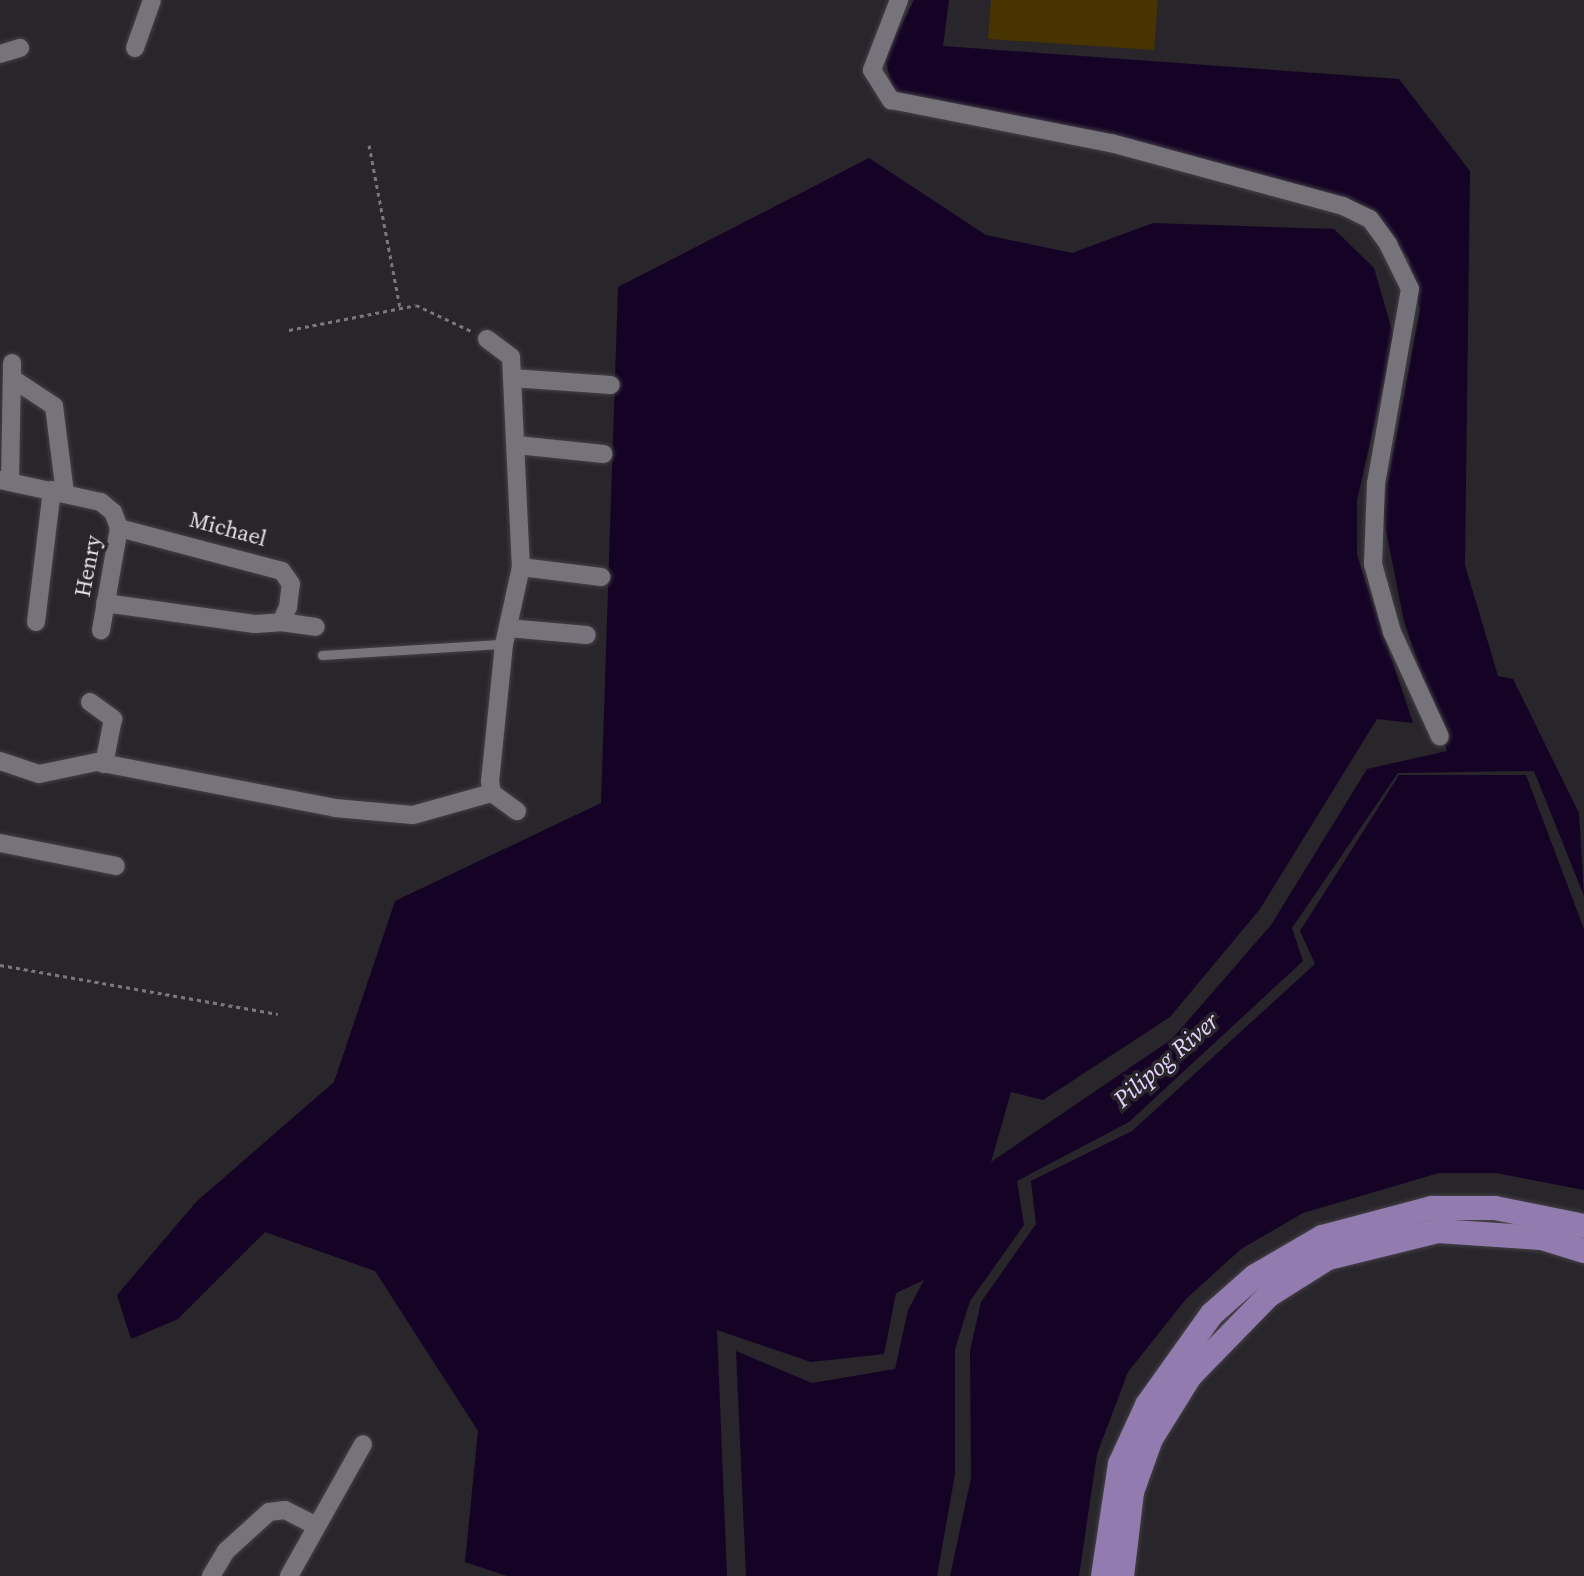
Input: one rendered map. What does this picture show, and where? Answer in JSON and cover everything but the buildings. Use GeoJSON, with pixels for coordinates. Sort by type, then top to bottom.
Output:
{"type":"FeatureCollection","features":[{"type":"Feature","properties":{"kind":"main road"},"geometry":{"type":"LineString","coordinates":[[1103,1576],[1120,1464],[1147,1405],[1212,1314],[1255,1276],[1322,1237],[1432,1208],[1495,1208],[1584,1226]]}},
{"type":"Feature","properties":{"kind":"main road"},"geometry":{"type":"LineString","coordinates":[[1122,1576],[1132,1492],[1151,1439],[1190,1376],[1269,1295],[1328,1258],[1438,1231],[1542,1238],[1584,1251]]}},
{"type":"Feature","properties":{"kind":"street"},"geometry":{"type":"LineString","coordinates":[[135,48],[152,0]]}},
{"type":"Feature","properties":{"kind":"street"},"geometry":{"type":"LineString","coordinates":[[899,0],[872,70],[891,100],[1111,143],[1343,206],[1370,219],[1388,244],[1410,289],[1376,483],[1373,564],[1392,632],[1440,737]]}},
{"type":"Feature","properties":{"kind":"street"},"geometry":{"type":"LineString","coordinates":[[0,54],[20,48]]}},
{"type":"Feature","properties":{"kind":"street"},"geometry":{"type":"LineString","coordinates":[[487,339],[506,350],[512,378],[521,567],[506,636],[490,746],[492,793]]}},
{"type":"Feature","properties":{"kind":"street"},"geometry":{"type":"LineString","coordinates":[[5,481],[13,371],[54,406],[58,492],[36,622]]}},
{"type":"Feature","properties":{"kind":"street"},"geometry":{"type":"LineString","coordinates":[[512,378],[611,385]]}},
{"type":"Feature","properties":{"kind":"street"},"geometry":{"type":"LineString","coordinates":[[517,445],[604,454]]}},
{"type":"Feature","properties":{"kind":"street","name":"Michael"},"geometry":{"type":"LineString","coordinates":[[5,481],[58,492],[116,520],[282,571],[291,584],[281,622]]}},
{"type":"Feature","properties":{"kind":"street","name":"Henry"},"geometry":{"type":"LineString","coordinates":[[101,630],[116,520]]}},
{"type":"Feature","properties":{"kind":"street"},"geometry":{"type":"LineString","coordinates":[[521,567],[601,577]]}},
{"type":"Feature","properties":{"kind":"street"},"geometry":{"type":"LineString","coordinates":[[105,603],[316,627]]}},
{"type":"Feature","properties":{"kind":"street"},"geometry":{"type":"LineString","coordinates":[[506,636],[587,635]]}},
{"type":"Feature","properties":{"kind":"street"},"geometry":{"type":"LineString","coordinates":[[90,702],[113,719],[104,764]]}},
{"type":"Feature","properties":{"kind":"street"},"geometry":{"type":"LineString","coordinates":[[0,761],[39,774],[104,764],[322,806],[413,815],[492,793]]}},
{"type":"Feature","properties":{"kind":"street"},"geometry":{"type":"LineString","coordinates":[[492,793],[517,811]]}},
{"type":"Feature","properties":{"kind":"street"},"geometry":{"type":"LineString","coordinates":[[0,843],[116,866]]}},
{"type":"Feature","properties":{"kind":"street"},"geometry":{"type":"LineString","coordinates":[[289,1576],[363,1444]]}},
{"type":"Feature","properties":{"kind":"street"},"geometry":{"type":"LineString","coordinates":[[211,1576],[226,1551],[269,1512],[285,1510],[316,1526]]}},
{"type":"Feature","properties":{"kind":"lane"},"geometry":{"type":"LineString","coordinates":[[322,655],[506,636]]}},
{"type":"Feature","properties":{"kind":"path"},"geometry":{"type":"LineString","coordinates":[[369,145],[400,308]]}},
{"type":"Feature","properties":{"kind":"path"},"geometry":{"type":"LineString","coordinates":[[289,330],[416,305],[487,339]]}},
{"type":"Feature","properties":{"kind":"path"},"geometry":{"type":"LineString","coordinates":[[0,965],[278,1014]]}},
{"type":"Feature","properties":{"kind":"water","name":"Pilipog River"},"geometry":{"type":"Polygon","coordinates":[[[914,0],[949,0],[943,46],[1399,79],[1470,171],[1465,565],[1498,676],[1513,679],[1579,813],[1584,896],[1534,771],[1398,773],[1292,928],[1303,961],[1129,1122],[1017,1181],[1024,1225],[970,1301],[955,1349],[955,1474],[937,1576],[746,1576],[736,1351],[812,1383],[895,1369],[908,1310],[924,1280],[896,1293],[884,1354],[811,1362],[717,1330],[727,1576],[507,1576],[465,1562],[478,1431],[375,1271],[265,1232],[178,1319],[131,1339],[117,1295],[196,1202],[334,1082],[395,901],[601,803],[618,287],[869,158],[986,235],[1072,253],[1153,223],[1334,229],[1374,268],[1394,337],[1357,500],[1357,555],[1413,723],[1377,719],[1260,909],[1170,1017],[1043,1100],[1011,1092],[991,1162],[1172,1039],[1271,925],[1367,769],[1447,751],[1404,621],[1382,511],[1420,310],[1409,259],[1367,208],[894,95],[885,57],[914,0]]]}},
{"type":"Feature","properties":{"kind":"water"},"geometry":{"type":"Polygon","coordinates":[[[1399,775],[1526,775],[1584,929],[1584,1190],[1496,1173],[1439,1173],[1303,1213],[1241,1249],[1186,1299],[1128,1372],[1097,1454],[1079,1576],[950,1576],[971,1478],[970,1351],[981,1302],[1036,1224],[1031,1181],[1132,1131],[1315,964],[1300,931],[1399,775]]]}}]}
